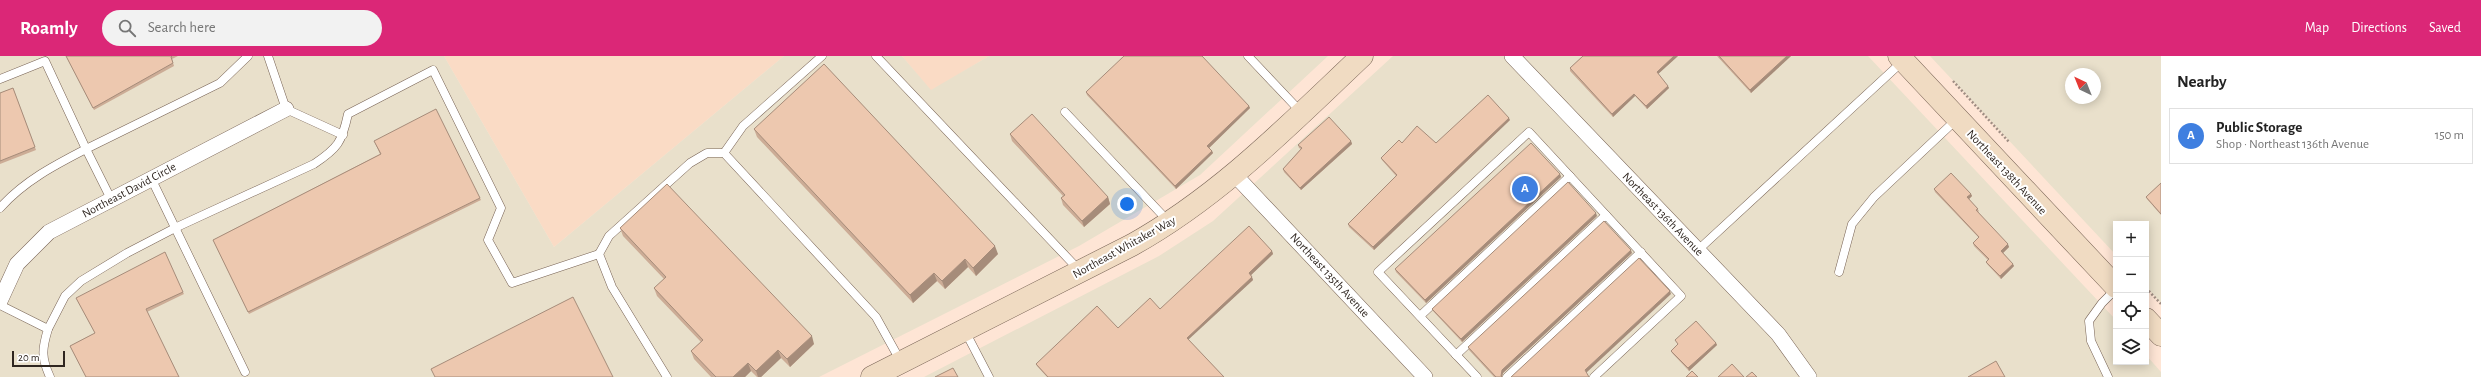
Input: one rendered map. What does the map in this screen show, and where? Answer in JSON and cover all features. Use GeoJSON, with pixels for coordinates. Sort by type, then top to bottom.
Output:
{"type":"FeatureCollection","features":[{"type":"Feature","properties":{"kind":"street","name":"Northeast Whitaker Way"},"geometry":{"type":"LineString","coordinates":[[872,377],[1080,272],[1170,223],[1205,198],[1234,174],[1302,113],[1362,56]]}},
{"type":"Feature","properties":{"kind":"street","name":"Northeast 136th Avenue"},"geometry":{"type":"LineString","coordinates":[[1512,56],[1778,334],[1809,377]]}},
{"type":"Feature","properties":{"kind":"street","name":"Northeast 138th Avenue"},"geometry":{"type":"LineString","coordinates":[[1901,58],[2113,285]]}},
{"type":"Feature","properties":{"kind":"street","name":"Northeast David Circle"},"geometry":{"type":"LineString","coordinates":[[0,300],[17,264],[49,232],[286,109]]}},
{"type":"Feature","properties":{"kind":"street","name":"Northeast 135th Avenue"},"geometry":{"type":"LineString","coordinates":[[1234,174],[1425,377]]}},
{"type":"Feature","properties":{"kind":"street"},"geometry":{"type":"LineString","coordinates":[[2149,322],[2161,335]]}},
{"type":"Feature","properties":{"kind":"lane"},"geometry":{"type":"LineString","coordinates":[[0,208],[12,195],[48,169],[220,83],[248,56]]}},
{"type":"Feature","properties":{"kind":"lane"},"geometry":{"type":"LineString","coordinates":[[268,56],[286,109],[343,135]]}},
{"type":"Feature","properties":{"kind":"lane"},"geometry":{"type":"LineString","coordinates":[[724,153],[743,126],[822,56]]}},
{"type":"Feature","properties":{"kind":"lane"},"geometry":{"type":"LineString","coordinates":[[876,56],[1080,272]]}},
{"type":"Feature","properties":{"kind":"lane"},"geometry":{"type":"LineString","coordinates":[[1248,56],[1302,113]]}},
{"type":"Feature","properties":{"kind":"lane"},"geometry":{"type":"LineString","coordinates":[[1698,250],[1901,58]]}},
{"type":"Feature","properties":{"kind":"lane"},"geometry":{"type":"LineString","coordinates":[[0,79],[45,61],[111,199]]}},
{"type":"Feature","properties":{"kind":"lane"},"geometry":{"type":"LineString","coordinates":[[50,377],[43,361],[44,344],[48,329],[65,296],[81,281],[127,253],[314,164],[335,150],[343,135],[348,114],[433,70],[501,208],[488,240],[512,282],[599,254],[608,236],[690,163],[707,153],[724,153],[876,317],[901,362]]}},
{"type":"Feature","properties":{"kind":"lane"},"geometry":{"type":"LineString","coordinates":[[1065,112],[1170,223]]}},
{"type":"Feature","properties":{"kind":"lane"},"geometry":{"type":"LineString","coordinates":[[1839,272],[1852,224],[1874,197],[1958,119]]}},
{"type":"Feature","properties":{"kind":"lane"},"geometry":{"type":"LineString","coordinates":[[1477,377],[1378,272],[1529,132],[1681,296],[1598,376]]}},
{"type":"Feature","properties":{"kind":"lane"},"geometry":{"type":"LineString","coordinates":[[1420,316],[1570,176]]}},
{"type":"Feature","properties":{"kind":"lane"},"geometry":{"type":"LineString","coordinates":[[151,178],[177,228],[245,372]]}},
{"type":"Feature","properties":{"kind":"lane"},"geometry":{"type":"LineString","coordinates":[[1456,355],[1606,214]]}},
{"type":"Feature","properties":{"kind":"lane"},"geometry":{"type":"LineString","coordinates":[[1507,377],[1641,252]]}},
{"type":"Feature","properties":{"kind":"lane"},"geometry":{"type":"LineString","coordinates":[[599,254],[612,287],[667,377]]}},
{"type":"Feature","properties":{"kind":"lane"},"geometry":{"type":"LineString","coordinates":[[2108,377],[2091,342],[2089,321],[2113,291]]}},
{"type":"Feature","properties":{"kind":"lane"},"geometry":{"type":"LineString","coordinates":[[0,305],[48,329]]}},
{"type":"Feature","properties":{"kind":"lane"},"geometry":{"type":"LineString","coordinates":[[965,330],[989,377]]}},
{"type":"Feature","properties":{"kind":"path"},"geometry":{"type":"LineString","coordinates":[[2149,291],[2161,304]]}},
{"type":"Feature","properties":{"kind":"shaded area"},"geometry":{"type":"Polygon","coordinates":[[[0,56],[444,56],[554,247],[784,56],[902,56],[931,90],[989,56],[1328,56],[1200,175],[1079,246],[819,377],[0,377],[0,56]]]}},
{"type":"Feature","properties":{"kind":"shaded area"},"geometry":{"type":"Polygon","coordinates":[[[444,56],[784,56],[554,247],[444,56]]]}},
{"type":"Feature","properties":{"kind":"shaded area"},"geometry":{"type":"Polygon","coordinates":[[[902,56],[989,56],[931,91],[902,56]]]}},
{"type":"Feature","properties":{"kind":"shaded area"},"geometry":{"type":"Polygon","coordinates":[[[1393,56],[1868,56],[2113,317],[2113,365],[2149,365],[2149,358],[2161,372],[2161,377],[924,377],[1159,256],[1213,221],[1393,56]]]}},
{"type":"Feature","properties":{"kind":"shaded area"},"geometry":{"type":"Polygon","coordinates":[[[1930,56],[2161,56],[2161,303],[2149,290],[2149,221],[2113,221],[2113,252],[1930,56]]]}},
{"type":"Feature","properties":{"kind":"building"},"geometry":{"type":"Polygon","coordinates":[[[66,56],[172,56],[173,63],[93,108],[66,56]]]}},
{"type":"Feature","properties":{"kind":"building"},"geometry":{"type":"Polygon","coordinates":[[[1124,56],[1202,56],[1249,106],[1207,146],[1212,151],[1175,186],[1086,92],[1124,56]]]}},
{"type":"Feature","properties":{"kind":"building"},"geometry":{"type":"Polygon","coordinates":[[[1583,56],[1674,56],[1657,72],[1668,86],[1646,106],[1634,94],[1612,114],[1570,68],[1583,56]]]}},
{"type":"Feature","properties":{"kind":"building"},"geometry":{"type":"Polygon","coordinates":[[[1719,56],[1787,56],[1750,90],[1719,56]]]}},
{"type":"Feature","properties":{"kind":"building"},"geometry":{"type":"Polygon","coordinates":[[[824,64],[995,246],[973,268],[965,259],[942,281],[934,273],[910,295],[754,129],[824,64]]]}},
{"type":"Feature","properties":{"kind":"building"},"geometry":{"type":"Polygon","coordinates":[[[13,88],[35,147],[0,161],[0,93],[13,88]]]}},
{"type":"Feature","properties":{"kind":"building"},"geometry":{"type":"Polygon","coordinates":[[[1488,95],[1509,118],[1373,247],[1348,224],[1397,175],[1381,158],[1399,140],[1402,143],[1417,126],[1436,143],[1488,95]]]}},
{"type":"Feature","properties":{"kind":"building"},"geometry":{"type":"Polygon","coordinates":[[[436,109],[480,198],[248,312],[213,240],[381,154],[374,141],[436,109]]]}},
{"type":"Feature","properties":{"kind":"building"},"geometry":{"type":"Polygon","coordinates":[[[1032,114],[1108,197],[1082,221],[1061,198],[1065,195],[1010,134],[1032,114]]]}},
{"type":"Feature","properties":{"kind":"building"},"geometry":{"type":"Polygon","coordinates":[[[1329,117],[1351,141],[1300,188],[1283,169],[1302,148],[1298,145],[1329,117]]]}},
{"type":"Feature","properties":{"kind":"building"},"geometry":{"type":"Polygon","coordinates":[[[1531,143],[1560,174],[1425,300],[1395,269],[1531,143]]]}},
{"type":"Feature","properties":{"kind":"building"},"geometry":{"type":"Polygon","coordinates":[[[1951,173],[1971,194],[1967,197],[1978,209],[1976,210],[2008,244],[2001,251],[2013,264],[2000,276],[1986,262],[1989,259],[1973,243],[1979,237],[1934,189],[1951,173]]]}},
{"type":"Feature","properties":{"kind":"building"},"geometry":{"type":"Polygon","coordinates":[[[1568,182],[1596,213],[1461,339],[1432,309],[1568,182]]]}},
{"type":"Feature","properties":{"kind":"building"},"geometry":{"type":"Polygon","coordinates":[[[2161,183],[2161,214],[2146,197],[2161,183]]]}},
{"type":"Feature","properties":{"kind":"building"},"geometry":{"type":"Polygon","coordinates":[[[667,184],[812,336],[787,359],[778,350],[756,371],[748,363],[733,377],[716,377],[691,351],[703,340],[654,288],[666,277],[620,228],[667,184]]]}},
{"type":"Feature","properties":{"kind":"building"},"geometry":{"type":"Polygon","coordinates":[[[1604,221],[1631,250],[1502,370],[1502,377],[1496,377],[1468,347],[1604,221]]]}},
{"type":"Feature","properties":{"kind":"building"},"geometry":{"type":"Polygon","coordinates":[[[1249,226],[1272,251],[1249,273],[1252,277],[1187,338],[1224,377],[1048,377],[1036,364],[1097,306],[1118,328],[1150,298],[1160,309],[1249,226]]]}},
{"type":"Feature","properties":{"kind":"building"},"geometry":{"type":"Polygon","coordinates":[[[165,252],[183,292],[146,309],[179,377],[86,377],[70,346],[95,333],[76,298],[165,252]]]}},
{"type":"Feature","properties":{"kind":"building"},"geometry":{"type":"Polygon","coordinates":[[[1639,258],[1670,291],[1585,370],[1589,377],[1511,377],[1639,258]]]}},
{"type":"Feature","properties":{"kind":"building"},"geometry":{"type":"Polygon","coordinates":[[[573,297],[613,377],[435,377],[431,369],[573,297]]]}},
{"type":"Feature","properties":{"kind":"building"},"geometry":{"type":"Polygon","coordinates":[[[1696,321],[1716,343],[1688,368],[1671,351],[1678,344],[1675,340],[1696,321]]]}},
{"type":"Feature","properties":{"kind":"building"},"geometry":{"type":"Polygon","coordinates":[[[1996,361],[2005,377],[1968,377],[1996,361]]]}},
{"type":"Feature","properties":{"kind":"building"},"geometry":{"type":"Polygon","coordinates":[[[1732,364],[1744,377],[1718,377],[1732,364]]]}},
{"type":"Feature","properties":{"kind":"building"},"geometry":{"type":"Polygon","coordinates":[[[953,368],[958,377],[935,377],[953,368]]]}},
{"type":"Feature","properties":{"kind":"building"},"geometry":{"type":"Polygon","coordinates":[[[1692,371],[1698,377],[1686,377],[1692,371]]]}},
{"type":"Feature","properties":{"kind":"building"},"geometry":{"type":"Polygon","coordinates":[[[1752,372],[1757,377],[1746,377],[1752,372]]]}},
{"type":"Feature","properties":{"kind":"place","name":"Public Storage"},"geometry":{"type":"Point","coordinates":[1525,189]}}]}
